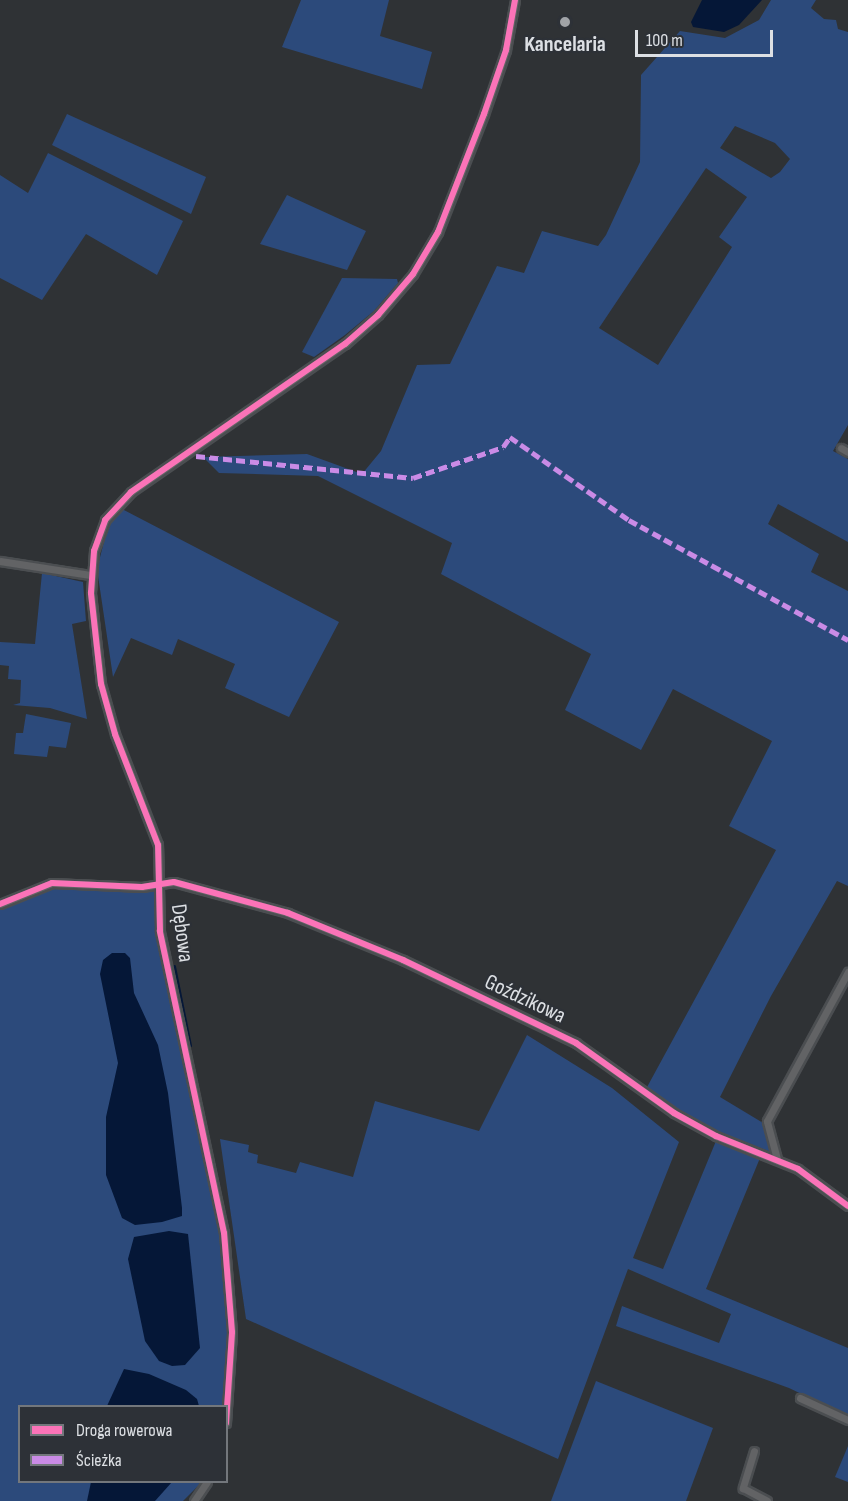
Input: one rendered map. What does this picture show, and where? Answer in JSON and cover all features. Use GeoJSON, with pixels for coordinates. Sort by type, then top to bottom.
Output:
{"type":"FeatureCollection","features":[{"type":"Feature","properties":{"kind":"street","name":"Dębowa"},"geometry":{"type":"LineString","coordinates":[[227,1405],[232,1332],[225,1233],[160,931],[158,845],[115,734],[101,684],[90,575],[98,537],[110,514],[140,485],[184,457],[354,337],[413,274],[438,232],[484,114],[506,50],[515,0]]}},
{"type":"Feature","properties":{"kind":"street"},"geometry":{"type":"LineString","coordinates":[[0,561],[90,575]]}},
{"type":"Feature","properties":{"kind":"street","name":"Goździkowa"},"geometry":{"type":"LineString","coordinates":[[0,904],[52,883],[160,885],[177,882],[268,906],[385,952],[576,1043],[695,1125],[777,1159],[815,1179],[848,1206]]}},
{"type":"Feature","properties":{"kind":"street"},"geometry":{"type":"LineString","coordinates":[[777,1159],[767,1121],[848,972]]}},
{"type":"Feature","properties":{"kind":"street"},"geometry":{"type":"LineString","coordinates":[[800,1398],[848,1419]]}},
{"type":"Feature","properties":{"kind":"street"},"geometry":{"type":"LineString","coordinates":[[754,1451],[743,1488],[767,1501]]}},
{"type":"Feature","properties":{"kind":"street"},"geometry":{"type":"LineString","coordinates":[[194,1501],[206,1483]]}},
{"type":"Feature","properties":{"kind":"shaded area"},"geometry":{"type":"Polygon","coordinates":[[[301,0],[389,0],[380,36],[432,52],[422,89],[282,47],[301,0]]]}},
{"type":"Feature","properties":{"kind":"shaded area"},"geometry":{"type":"Polygon","coordinates":[[[702,0],[762,0],[739,25],[724,32],[693,27],[691,22],[702,0]]]}},
{"type":"Feature","properties":{"kind":"shaded area"},"geometry":{"type":"Polygon","coordinates":[[[771,0],[816,0],[811,8],[824,19],[836,20],[838,29],[848,32],[848,425],[833,451],[848,459],[848,542],[778,504],[768,524],[819,554],[811,572],[848,591],[848,886],[837,881],[771,996],[720,1097],[765,1124],[771,1152],[709,1128],[646,1089],[776,850],[729,826],[772,741],[673,689],[641,750],[565,710],[591,654],[441,574],[452,543],[318,476],[219,473],[203,457],[307,454],[362,474],[381,451],[417,365],[450,364],[497,266],[524,273],[542,231],[598,246],[606,235],[640,162],[641,75],[680,31],[725,38],[759,20],[771,0]],[[735,126],[720,148],[771,178],[780,172],[790,159],[775,143],[735,126]],[[706,168],[599,328],[658,365],[732,247],[719,237],[747,197],[706,168]]]}},
{"type":"Feature","properties":{"kind":"shaded area"},"geometry":{"type":"Polygon","coordinates":[[[67,114],[206,177],[191,214],[52,145],[67,114]]]}},
{"type":"Feature","properties":{"kind":"shaded area"},"geometry":{"type":"Polygon","coordinates":[[[48,153],[183,221],[157,275],[86,234],[42,300],[0,278],[0,175],[28,193],[48,153]]]}},
{"type":"Feature","properties":{"kind":"shaded area"},"geometry":{"type":"Polygon","coordinates":[[[287,195],[366,231],[347,270],[260,244],[287,195]]]}},
{"type":"Feature","properties":{"kind":"shaded area"},"geometry":{"type":"Polygon","coordinates":[[[342,278],[397,279],[398,283],[374,311],[345,335],[314,357],[302,352],[342,278]]]}},
{"type":"Feature","properties":{"kind":"shaded area"},"geometry":{"type":"Polygon","coordinates":[[[122,509],[339,622],[289,717],[225,688],[235,664],[178,639],[172,655],[131,638],[113,677],[97,569],[108,526],[122,509]]]}},
{"type":"Feature","properties":{"kind":"shaded area"},"geometry":{"type":"Polygon","coordinates":[[[42,573],[83,582],[86,621],[72,624],[87,719],[50,708],[13,705],[20,703],[21,680],[8,679],[9,666],[0,665],[0,642],[35,644],[42,573]]]}},
{"type":"Feature","properties":{"kind":"shaded area"},"geometry":{"type":"Polygon","coordinates":[[[26,714],[71,723],[66,748],[49,746],[47,757],[14,754],[16,733],[23,733],[26,714]]]}},
{"type":"Feature","properties":{"kind":"shaded area"},"geometry":{"type":"Polygon","coordinates":[[[113,884],[157,891],[159,923],[217,1200],[235,1309],[232,1394],[226,1396],[224,1405],[18,1405],[18,1483],[201,1483],[183,1501],[0,1501],[0,904],[42,885],[113,884]]]}},
{"type":"Feature","properties":{"kind":"shaded area"},"geometry":{"type":"Polygon","coordinates":[[[112,953],[125,953],[130,958],[134,993],[158,1045],[168,1093],[182,1216],[162,1222],[135,1225],[122,1218],[106,1175],[106,1117],[118,1063],[100,974],[103,960],[112,953]]]}},
{"type":"Feature","properties":{"kind":"shaded area"},"geometry":{"type":"Polygon","coordinates":[[[527,1035],[612,1088],[679,1142],[633,1258],[663,1269],[716,1141],[760,1158],[706,1289],[848,1348],[848,1416],[789,1388],[616,1326],[622,1306],[719,1343],[731,1314],[628,1269],[558,1459],[246,1319],[220,1139],[249,1145],[248,1152],[258,1155],[257,1163],[296,1173],[300,1162],[353,1177],[375,1101],[479,1131],[527,1035]]]}},
{"type":"Feature","properties":{"kind":"shaded area"},"geometry":{"type":"Polygon","coordinates":[[[169,1231],[188,1234],[200,1348],[185,1365],[172,1366],[159,1361],[145,1341],[128,1259],[134,1237],[169,1231]]]}},
{"type":"Feature","properties":{"kind":"shaded area"},"geometry":{"type":"Polygon","coordinates":[[[124,1369],[149,1374],[186,1390],[197,1399],[199,1405],[107,1405],[124,1369]]]}},
{"type":"Feature","properties":{"kind":"shaded area"},"geometry":{"type":"Polygon","coordinates":[[[596,1381],[713,1428],[686,1501],[551,1501],[596,1381]]]}},
{"type":"Feature","properties":{"kind":"shaded area"},"geometry":{"type":"Polygon","coordinates":[[[848,1446],[848,1482],[835,1477],[848,1446]]]}},
{"type":"Feature","properties":{"kind":"shaded area"},"geometry":{"type":"Polygon","coordinates":[[[91,1483],[171,1483],[155,1501],[87,1501],[91,1483]]]}},
{"type":"Feature","properties":{"kind":"waterway"},"geometry":{"type":"LineString","coordinates":[[174,966],[190,1045]]}},
{"type":"Feature","properties":{"kind":"marked path"},"geometry":{"type":"LineString","coordinates":[[196,456],[413,478],[503,447],[510,437],[629,520],[848,640]]}},
{"type":"Feature","properties":{"kind":"cycle path"},"geometry":{"type":"LineString","coordinates":[[227,1405],[232,1332],[224,1233],[160,931],[158,845],[115,734],[101,684],[91,593],[94,551],[105,520],[131,492],[345,344],[378,315],[413,274],[438,232],[484,114],[506,50],[515,0]]}},
{"type":"Feature","properties":{"kind":"cycle path"},"geometry":{"type":"LineString","coordinates":[[0,904],[52,883],[142,887],[174,882],[288,913],[403,960],[576,1043],[674,1113],[716,1136],[798,1169],[848,1206]]}},
{"type":"Feature","properties":{"kind":"place","name":"Kancelaria"},"geometry":{"type":"Point","coordinates":[565,22]}}]}
